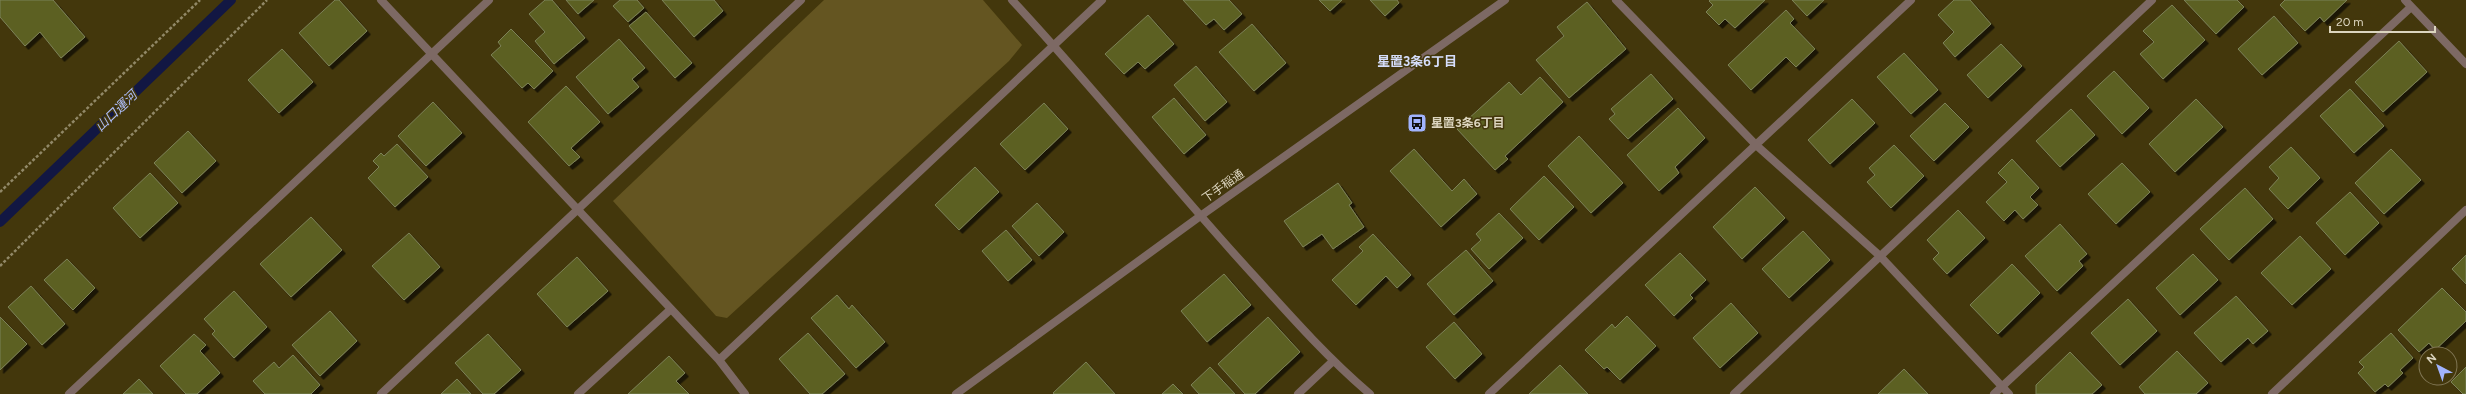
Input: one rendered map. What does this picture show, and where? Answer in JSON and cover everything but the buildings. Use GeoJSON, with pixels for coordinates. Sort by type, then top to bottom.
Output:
{"type":"FeatureCollection","features":[{"type":"Feature","properties":{"kind":"street"},"geometry":{"type":"LineString","coordinates":[[381,0],[719,360],[745,394]]}},
{"type":"Feature","properties":{"kind":"street"},"geometry":{"type":"LineString","coordinates":[[69,394],[489,0]]}},
{"type":"Feature","properties":{"kind":"street"},"geometry":{"type":"LineString","coordinates":[[381,394],[801,0]]}},
{"type":"Feature","properties":{"kind":"street"},"geometry":{"type":"LineString","coordinates":[[1012,0],[1054,45],[1199,217],[1332,362],[1370,394]]}},
{"type":"Feature","properties":{"kind":"street"},"geometry":{"type":"LineString","coordinates":[[719,360],[1102,0]]}},
{"type":"Feature","properties":{"kind":"street","name":"下手稲通"},"geometry":{"type":"LineString","coordinates":[[956,394],[1199,217],[1505,0]]}},
{"type":"Feature","properties":{"kind":"street"},"geometry":{"type":"LineString","coordinates":[[1616,0],[1756,145],[1880,256],[2009,394]]}},
{"type":"Feature","properties":{"kind":"street"},"geometry":{"type":"LineString","coordinates":[[1489,394],[1911,0]]}},
{"type":"Feature","properties":{"kind":"street"},"geometry":{"type":"LineString","coordinates":[[1734,394],[2152,0]]}},
{"type":"Feature","properties":{"kind":"street"},"geometry":{"type":"LineString","coordinates":[[2405,0],[2466,64]]}},
{"type":"Feature","properties":{"kind":"street"},"geometry":{"type":"LineString","coordinates":[[1994,394],[2411,7]]}},
{"type":"Feature","properties":{"kind":"street"},"geometry":{"type":"LineString","coordinates":[[2272,394],[2466,210]]}},
{"type":"Feature","properties":{"kind":"street"},"geometry":{"type":"LineString","coordinates":[[578,394],[671,309]]}},
{"type":"Feature","properties":{"kind":"street"},"geometry":{"type":"LineString","coordinates":[[1298,394],[1332,362]]}},
{"type":"Feature","properties":{"kind":"path"},"geometry":{"type":"LineString","coordinates":[[0,192],[200,0]]}},
{"type":"Feature","properties":{"kind":"path"},"geometry":{"type":"LineString","coordinates":[[0,266],[267,0]]}},
{"type":"Feature","properties":{"kind":"shaded area"},"geometry":{"type":"Polygon","coordinates":[[[824,0],[983,0],[1022,45],[1009,61],[727,318],[716,316],[613,201],[824,0]]]}},
{"type":"Feature","properties":{"kind":"waterway","name":"山口運河"},"geometry":{"type":"LineString","coordinates":[[0,222],[231,0]]}},
{"type":"Feature","properties":{"kind":"place","name":"星置3条6丁目"},"geometry":{"type":"Point","coordinates":[1417,123]}},
{"type":"Feature","properties":{"kind":"district","name":"星置3条6丁目"},"geometry":{"type":"Point","coordinates":[1417,61]}}]}
